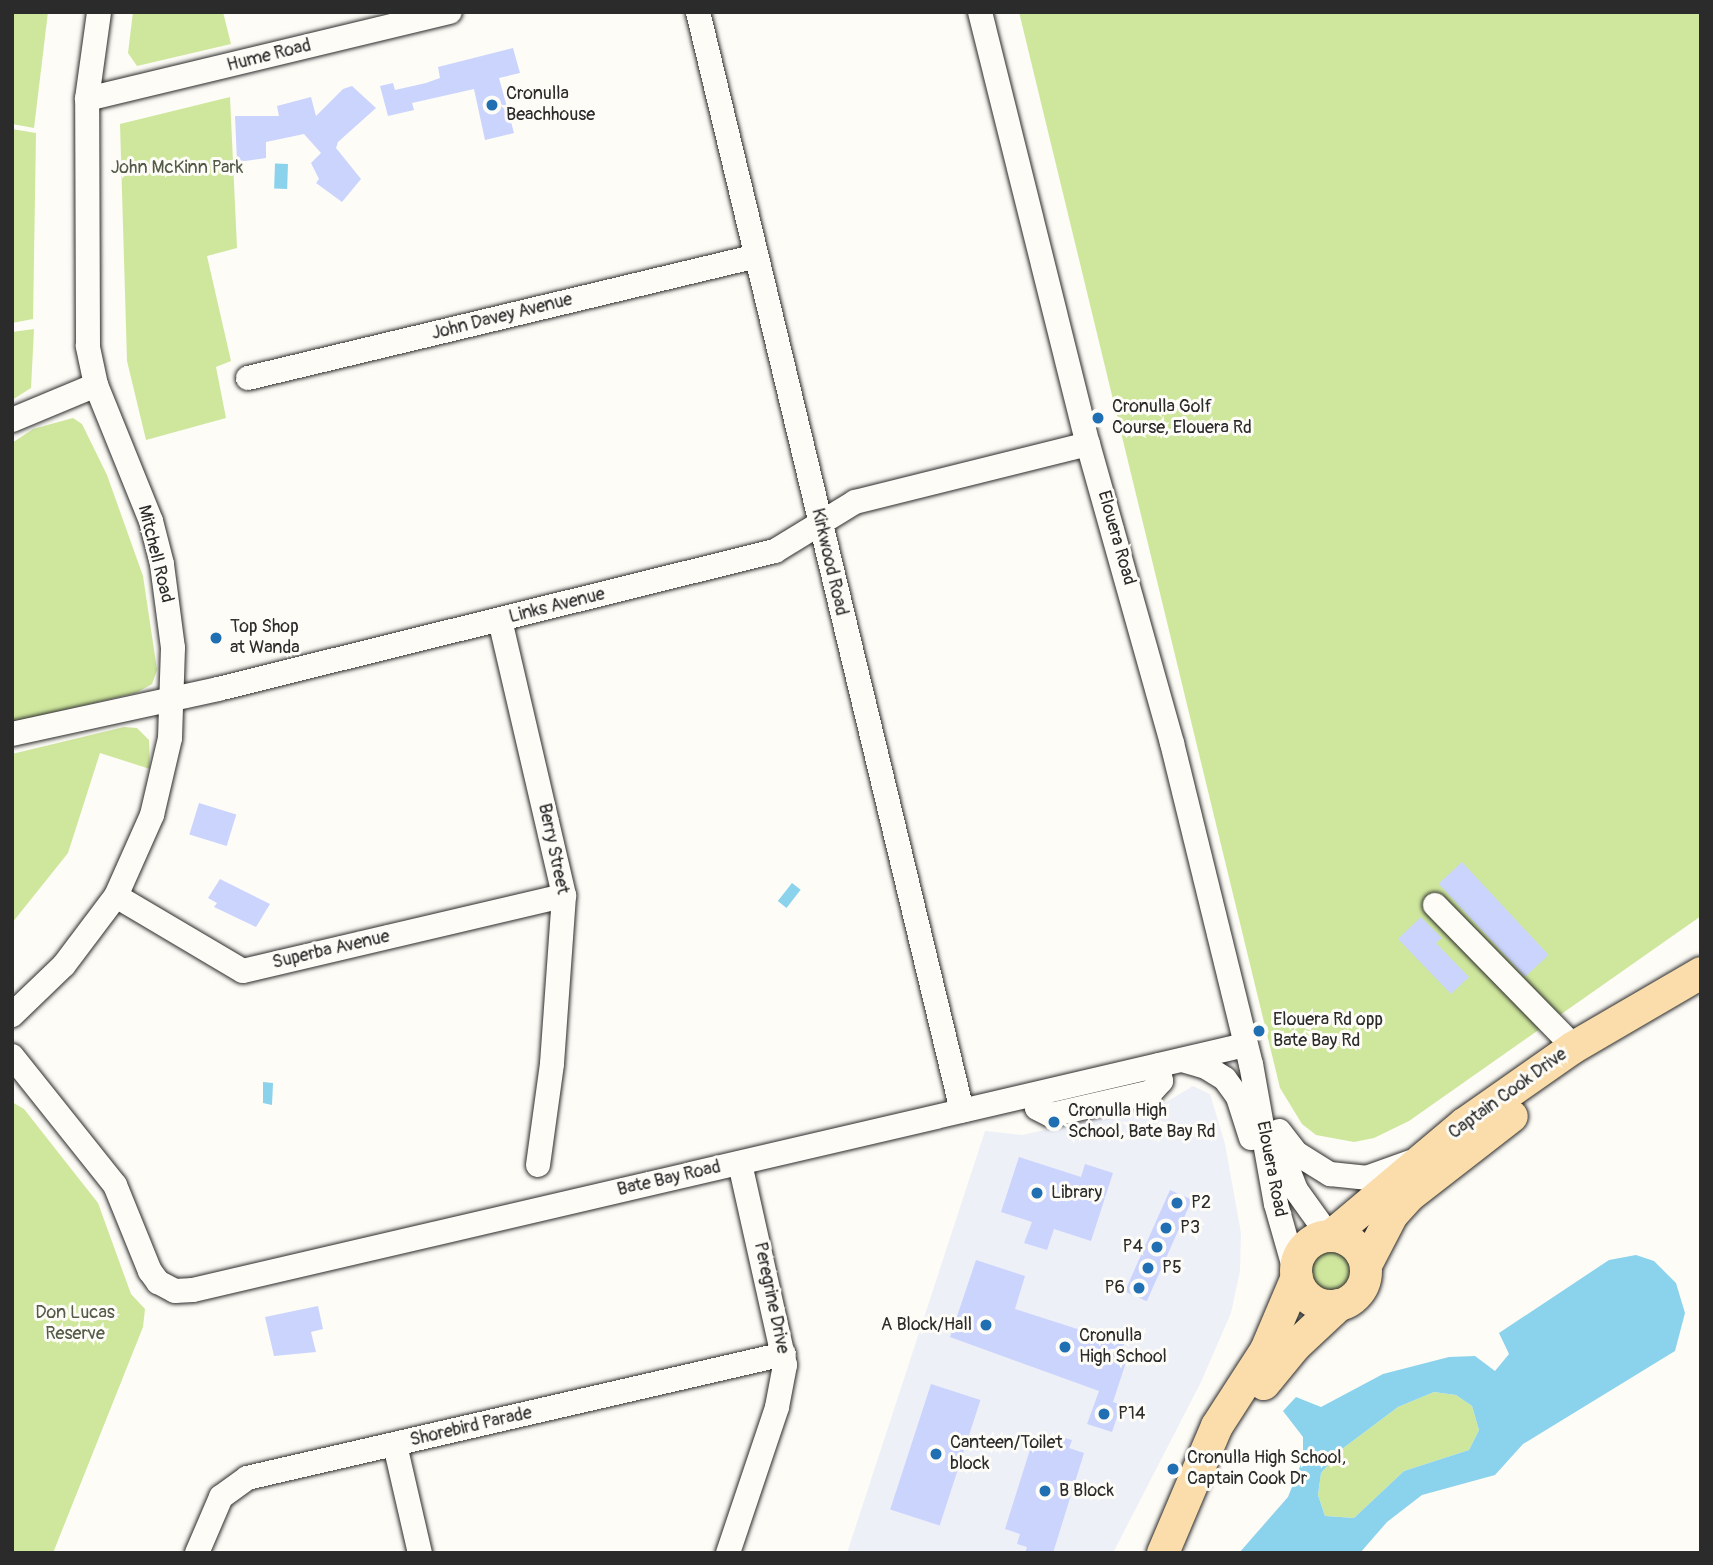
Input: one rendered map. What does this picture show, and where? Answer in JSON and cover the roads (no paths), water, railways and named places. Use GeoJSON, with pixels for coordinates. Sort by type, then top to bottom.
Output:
{"type":"FeatureCollection","features":[{"type":"Feature","properties":{"kind":"main road","name":"Captain Cook Drive"},"geometry":{"type":"LineString","coordinates":[[1330,1236],[1426,1154],[1574,1047],[1701,973]]}},
{"type":"Feature","properties":{"kind":"main road","name":"Captain Cook Drive"},"geometry":{"type":"LineString","coordinates":[[1366,1265],[1392,1215],[1438,1172],[1590,1059],[1701,993]]}},
{"type":"Feature","properties":{"kind":"main road"},"geometry":{"type":"LineString","coordinates":[[1163,1553],[1217,1426],[1273,1335],[1307,1246],[1330,1236],[1354,1244],[1366,1265],[1362,1288],[1339,1305],[1278,1365],[1235,1429],[1203,1462]]}},
{"type":"Feature","properties":{"kind":"main road"},"geometry":{"type":"LineString","coordinates":[[1296,1275],[1309,1298],[1339,1305]]}},
{"type":"Feature","properties":{"kind":"street","name":"Mitchell Road"},"geometry":{"type":"LineString","coordinates":[[12,1015],[64,964],[116,896],[155,804],[170,738],[173,695],[170,610],[162,564],[151,521],[96,385],[87,327],[87,99],[99,12]]}},
{"type":"Feature","properties":{"kind":"street","name":"Hume Road"},"geometry":{"type":"LineString","coordinates":[[87,99],[450,12]]}},
{"type":"Feature","properties":{"kind":"street","name":"Kirkwood Road"},"geometry":{"type":"LineString","coordinates":[[698,12],[962,1111]]}},
{"type":"Feature","properties":{"kind":"street","name":"Elouera Road"},"geometry":{"type":"LineString","coordinates":[[980,12],[1088,444],[1172,743],[1248,1054],[1276,1204],[1296,1275]]}},
{"type":"Feature","properties":{"kind":"street","name":"John Davey Avenue"},"geometry":{"type":"LineString","coordinates":[[247,378],[757,256]]}},
{"type":"Feature","properties":{"kind":"street"},"geometry":{"type":"LineString","coordinates":[[12,420],[96,385]]}},
{"type":"Feature","properties":{"kind":"street","name":"Links Avenue"},"geometry":{"type":"LineString","coordinates":[[12,734],[173,695],[218,689],[775,551],[843,507],[1088,444]]}},
{"type":"Feature","properties":{"kind":"street","name":"Berry Street"},"geometry":{"type":"LineString","coordinates":[[500,620],[564,896],[552,1064],[538,1165]]}},
{"type":"Feature","properties":{"kind":"street","name":"Superba Avenue"},"geometry":{"type":"LineString","coordinates":[[116,896],[243,971],[564,896]]}},
{"type":"Feature","properties":{"kind":"street"},"geometry":{"type":"LineString","coordinates":[[1434,905],[1574,1047]]}},
{"type":"Feature","properties":{"kind":"street","name":"Elouera Road"},"geometry":{"type":"LineString","coordinates":[[1248,1054],[1296,1190],[1330,1236]]}},
{"type":"Feature","properties":{"kind":"street","name":"Bate Bay Road"},"geometry":{"type":"LineString","coordinates":[[12,1056],[115,1185],[158,1282],[175,1291],[193,1290],[1170,1062],[1248,1054]]}},
{"type":"Feature","properties":{"kind":"street"},"geometry":{"type":"LineString","coordinates":[[1170,1062],[1206,1067],[1225,1079],[1238,1097],[1276,1204]]}},
{"type":"Feature","properties":{"kind":"street"},"geometry":{"type":"LineString","coordinates":[[1270,1115],[1296,1153],[1330,1174],[1366,1178],[1426,1154]]}},
{"type":"Feature","properties":{"kind":"street","name":"Peregrine Drive"},"geometry":{"type":"LineString","coordinates":[[728,1553],[777,1407],[784,1354],[740,1163]]}},
{"type":"Feature","properties":{"kind":"street","name":"Shorebird Parade"},"geometry":{"type":"LineString","coordinates":[[197,1553],[221,1497],[247,1478],[784,1354]]}},
{"type":"Feature","properties":{"kind":"street"},"geometry":{"type":"LineString","coordinates":[[394,1445],[420,1553]]}},
{"type":"Feature","properties":{"kind":"water"},"geometry":{"type":"Polygon","coordinates":[[[275,164],[288,164],[287,189],[274,189],[275,164]]]}},
{"type":"Feature","properties":{"kind":"water"},"geometry":{"type":"Polygon","coordinates":[[[792,883],[801,890],[787,908],[778,901],[792,883]]]}},
{"type":"Feature","properties":{"kind":"water"},"geometry":{"type":"Polygon","coordinates":[[[263,1082],[273,1083],[272,1105],[263,1103],[263,1082]]]}},
{"type":"Feature","properties":{"kind":"water"},"geometry":{"type":"Polygon","coordinates":[[[1636,1255],[1654,1261],[1676,1283],[1685,1313],[1675,1351],[1523,1444],[1495,1475],[1422,1495],[1387,1522],[1360,1553],[1239,1553],[1288,1497],[1303,1459],[1303,1437],[1283,1411],[1296,1397],[1321,1407],[1383,1374],[1449,1357],[1475,1356],[1495,1371],[1509,1354],[1499,1333],[1609,1260],[1636,1255]],[[1434,1392],[1398,1407],[1342,1449],[1321,1473],[1318,1495],[1325,1516],[1354,1518],[1404,1471],[1469,1450],[1479,1430],[1472,1406],[1456,1395],[1434,1392]]]}},
{"type":"Feature","properties":{"kind":"place","name":"Cronulla Beachhouse"},"geometry":{"type":"Point","coordinates":[492,105]}},
{"type":"Feature","properties":{"kind":"place","name":"Cronulla Golf Course, Elouera Rd"},"geometry":{"type":"Point","coordinates":[1098,418]}},
{"type":"Feature","properties":{"kind":"place","name":"Top Shop at Wanda"},"geometry":{"type":"Point","coordinates":[216,638]}},
{"type":"Feature","properties":{"kind":"place","name":"Elouera Rd opp Bate Bay Rd"},"geometry":{"type":"Point","coordinates":[1259,1031]}},
{"type":"Feature","properties":{"kind":"place","name":"Cronulla High School, Bate Bay Rd"},"geometry":{"type":"Point","coordinates":[1054,1122]}},
{"type":"Feature","properties":{"kind":"place","name":"Library"},"geometry":{"type":"Point","coordinates":[1037,1193]}},
{"type":"Feature","properties":{"kind":"place","name":"P2"},"geometry":{"type":"Point","coordinates":[1177,1203]}},
{"type":"Feature","properties":{"kind":"place","name":"P3"},"geometry":{"type":"Point","coordinates":[1166,1228]}},
{"type":"Feature","properties":{"kind":"place","name":"P4"},"geometry":{"type":"Point","coordinates":[1157,1247]}},
{"type":"Feature","properties":{"kind":"place","name":"P5"},"geometry":{"type":"Point","coordinates":[1148,1268]}},
{"type":"Feature","properties":{"kind":"place","name":"P6"},"geometry":{"type":"Point","coordinates":[1139,1288]}},
{"type":"Feature","properties":{"kind":"place","name":"A Block/Hall"},"geometry":{"type":"Point","coordinates":[986,1325]}},
{"type":"Feature","properties":{"kind":"place","name":"Cronulla High School"},"geometry":{"type":"Point","coordinates":[1065,1347]}},
{"type":"Feature","properties":{"kind":"place","name":"P14"},"geometry":{"type":"Point","coordinates":[1104,1414]}},
{"type":"Feature","properties":{"kind":"place","name":"Canteen/Toilet block"},"geometry":{"type":"Point","coordinates":[936,1454]}},
{"type":"Feature","properties":{"kind":"place","name":"Cronulla High School, Captain Cook Dr"},"geometry":{"type":"Point","coordinates":[1173,1469]}},
{"type":"Feature","properties":{"kind":"place","name":"B Block"},"geometry":{"type":"Point","coordinates":[1045,1491]}},
{"type":"Feature","properties":{"kind":"park label","name":"John McKinn Park"},"geometry":{"type":"Point","coordinates":[177,168]}},
{"type":"Feature","properties":{"kind":"park label","name":"Don Lucas Reserve"},"geometry":{"type":"Point","coordinates":[75,1324]}}]}
